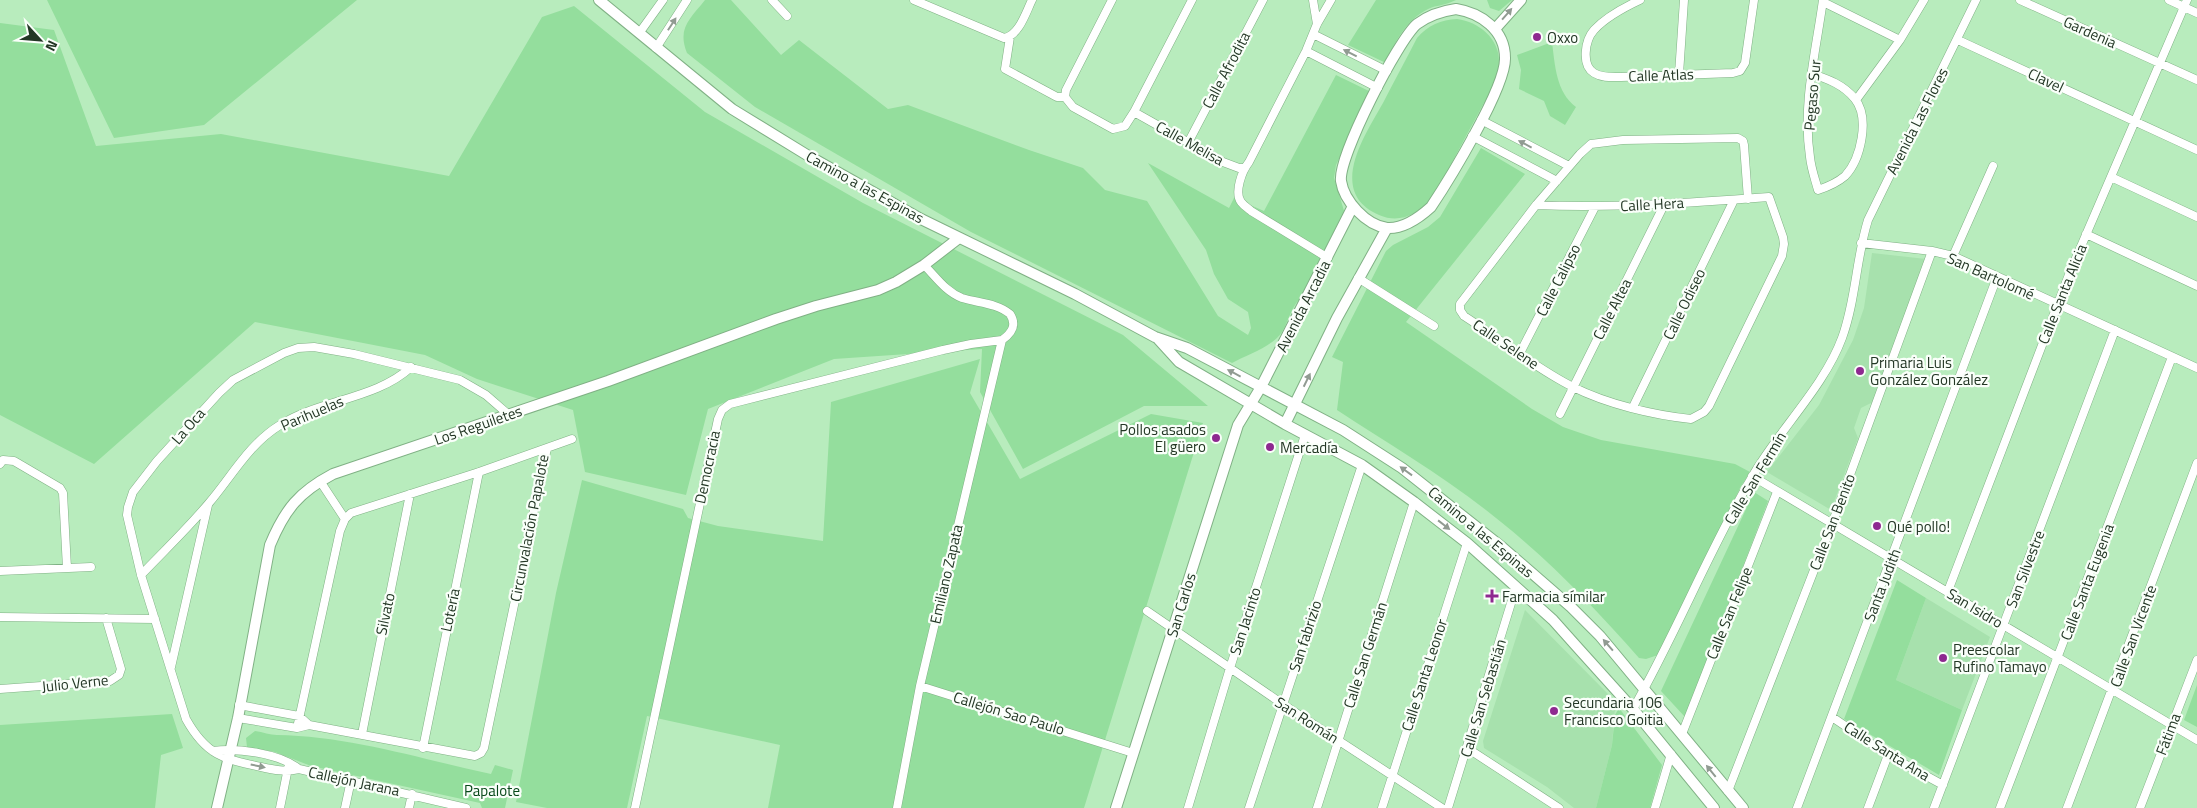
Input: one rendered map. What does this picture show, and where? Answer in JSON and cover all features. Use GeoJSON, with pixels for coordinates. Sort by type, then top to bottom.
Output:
{"type":"FeatureCollection","features":[{"type":"Feature","properties":{"kind":"street","name":"Camino a las Espinas"},"geometry":{"type":"LineString","coordinates":[[599,0],[732,109],[860,186],[1155,336],[1187,348],[1343,430],[1373,448],[1428,487],[1571,607],[1600,636],[1645,688],[1743,808]]}},
{"type":"Feature","properties":{"kind":"street"},"geometry":{"type":"LineString","coordinates":[[640,32],[663,0]]}},
{"type":"Feature","properties":{"kind":"street"},"geometry":{"type":"LineString","coordinates":[[656,48],[687,0]]}},
{"type":"Feature","properties":{"kind":"street"},"geometry":{"type":"LineString","coordinates":[[772,0],[787,16]]}},
{"type":"Feature","properties":{"kind":"street"},"geometry":{"type":"LineString","coordinates":[[914,0],[998,37],[1010,37],[1015,33],[1032,0]]}},
{"type":"Feature","properties":{"kind":"street"},"geometry":{"type":"LineString","coordinates":[[1010,37],[1005,69],[1057,97],[1066,94],[1112,0]]}},
{"type":"Feature","properties":{"kind":"street"},"geometry":{"type":"LineString","coordinates":[[1066,94],[1072,106],[1113,129],[1125,126],[1192,0]]}},
{"type":"Feature","properties":{"kind":"street","name":"Calle Afrodita"},"geometry":{"type":"LineString","coordinates":[[1189,141],[1263,0]]}},
{"type":"Feature","properties":{"kind":"street"},"geometry":{"type":"LineString","coordinates":[[1313,0],[1317,24]]}},
{"type":"Feature","properties":{"kind":"street","name":"Calle Melisa"},"geometry":{"type":"LineString","coordinates":[[1134,112],[1232,166],[1244,168],[1249,162],[1306,51],[1317,24],[1331,0]]}},
{"type":"Feature","properties":{"kind":"street"},"geometry":{"type":"LineString","coordinates":[[1456,9],[1466,0]]}},
{"type":"Feature","properties":{"kind":"street"},"geometry":{"type":"LineString","coordinates":[[1495,29],[1521,0]]}},
{"type":"Feature","properties":{"kind":"street"},"geometry":{"type":"LineString","coordinates":[[1621,0],[1625,8]]}},
{"type":"Feature","properties":{"kind":"street","name":"Calle Atlas"},"geometry":{"type":"LineString","coordinates":[[1639,0],[1594,30],[1589,38],[1586,52],[1587,65],[1590,70],[1605,76],[1733,73],[1740,71],[1745,63],[1754,0]]}},
{"type":"Feature","properties":{"kind":"street"},"geometry":{"type":"LineString","coordinates":[[1679,74],[1684,0]]}},
{"type":"Feature","properties":{"kind":"street"},"geometry":{"type":"LineString","coordinates":[[1812,74],[1838,84],[1856,100],[1900,40],[1924,0]]}},
{"type":"Feature","properties":{"kind":"street","name":"Avenida Las Flores"},"geometry":{"type":"LineString","coordinates":[[1861,243],[1875,203],[1958,40],[1976,0]]}},
{"type":"Feature","properties":{"kind":"street","name":"Gardenia"},"geometry":{"type":"LineString","coordinates":[[2020,0],[2197,80]]}},
{"type":"Feature","properties":{"kind":"street"},"geometry":{"type":"LineString","coordinates":[[2170,0],[2185,3],[2197,13]]}},
{"type":"Feature","properties":{"kind":"street"},"geometry":{"type":"LineString","coordinates":[[1823,1],[1900,40]]}},
{"type":"Feature","properties":{"kind":"street","name":"Pegaso Sur"},"geometry":{"type":"LineString","coordinates":[[1823,1],[1809,101],[1809,146],[1818,190],[1844,177],[1857,156],[1862,130],[1856,100]]}},
{"type":"Feature","properties":{"kind":"street","name":"Calle Santa Alicia"},"geometry":{"type":"LineString","coordinates":[[1948,591],[2086,234],[2185,3]]}},
{"type":"Feature","properties":{"kind":"street"},"geometry":{"type":"LineString","coordinates":[[1456,9],[1470,11],[1481,16],[1495,29],[1504,46],[1504,72],[1481,120],[1431,206],[1422,215],[1411,221],[1400,226],[1387,228],[1363,216],[1346,196],[1341,180],[1342,168],[1346,153],[1378,88],[1408,34],[1417,25],[1440,12],[1456,9]]}},
{"type":"Feature","properties":{"kind":"street"},"geometry":{"type":"LineString","coordinates":[[1313,34],[1387,71]]}},
{"type":"Feature","properties":{"kind":"street","name":"Clavel"},"geometry":{"type":"LineString","coordinates":[[1958,40],[2197,150]]}},
{"type":"Feature","properties":{"kind":"street"},"geometry":{"type":"LineString","coordinates":[[1306,51],[1378,88]]}},
{"type":"Feature","properties":{"kind":"street"},"geometry":{"type":"LineString","coordinates":[[1481,120],[1568,166]]}},
{"type":"Feature","properties":{"kind":"street"},"geometry":{"type":"LineString","coordinates":[[1472,136],[1557,181]]}},
{"type":"Feature","properties":{"kind":"street","name":"Calle Selene"},"geometry":{"type":"LineString","coordinates":[[1748,199],[1744,145],[1743,141],[1738,138],[1597,142],[1585,148],[1536,205],[1460,304],[1460,310],[1464,316],[1573,387],[1600,398],[1691,420],[1704,412],[1709,406],[1784,250],[1782,237],[1769,197]]}},
{"type":"Feature","properties":{"kind":"street"},"geometry":{"type":"LineString","coordinates":[[1953,256],[1993,166]]}},
{"type":"Feature","properties":{"kind":"street"},"geometry":{"type":"LineString","coordinates":[[1244,168],[1239,189],[1242,203],[1251,211],[1328,258]]}},
{"type":"Feature","properties":{"kind":"street"},"geometry":{"type":"LineString","coordinates":[[2110,177],[2197,217]]}},
{"type":"Feature","properties":{"kind":"street","name":"Calle Hera"},"geometry":{"type":"LineString","coordinates":[[1536,205],[1595,207],[1769,197]]}},
{"type":"Feature","properties":{"kind":"street","name":"Calle Odiseo"},"geometry":{"type":"LineString","coordinates":[[1633,407],[1734,200]]}},
{"type":"Feature","properties":{"kind":"street","name":"Calle Altea"},"geometry":{"type":"LineString","coordinates":[[1560,414],[1665,204]]}},
{"type":"Feature","properties":{"kind":"street","name":"Avenida Arcadia"},"geometry":{"type":"LineString","coordinates":[[1250,404],[1261,387],[1353,206]]}},
{"type":"Feature","properties":{"kind":"street","name":"Calle Calipso"},"geometry":{"type":"LineString","coordinates":[[1520,353],[1595,207]]}},
{"type":"Feature","properties":{"kind":"street"},"geometry":{"type":"LineString","coordinates":[[1285,424],[1358,278],[1387,228]]}},
{"type":"Feature","properties":{"kind":"street"},"geometry":{"type":"LineString","coordinates":[[2086,234],[2197,286]]}},
{"type":"Feature","properties":{"kind":"street","name":"Los Reguiletes"},"geometry":{"type":"LineString","coordinates":[[217,808],[238,718],[270,545],[279,524],[291,507],[310,487],[333,474],[363,463],[692,352],[776,319],[816,306],[878,290],[896,282],[924,265],[960,238]]}},
{"type":"Feature","properties":{"kind":"street","name":"San Bartolomé"},"geometry":{"type":"LineString","coordinates":[[1861,243],[1932,250],[1953,256],[2057,306],[2115,330],[2197,368]]}},
{"type":"Feature","properties":{"kind":"street","name":"Calle San Fermín"},"geometry":{"type":"LineString","coordinates":[[1633,709],[1730,515],[1752,476],[1770,447],[1813,389],[1837,350],[1849,311],[1861,243]]}},
{"type":"Feature","properties":{"kind":"street","name":"Calle San Benito"},"geometry":{"type":"LineString","coordinates":[[1728,791],[1832,524],[1932,250]]}},
{"type":"Feature","properties":{"kind":"street","name":"Emiliano Zapata"},"geometry":{"type":"LineString","coordinates":[[896,808],[920,686],[1002,340],[1012,330],[1014,325],[1010,314],[999,307],[953,294],[924,265]]}},
{"type":"Feature","properties":{"kind":"street"},"geometry":{"type":"LineString","coordinates":[[1358,278],[1434,326]]}},
{"type":"Feature","properties":{"kind":"street","name":"Santa Judith"},"geometry":{"type":"LineString","coordinates":[[1797,808],[1997,278]]}},
{"type":"Feature","properties":{"kind":"street","name":"San Silvestre"},"geometry":{"type":"LineString","coordinates":[[1934,808],[2115,330]]}},
{"type":"Feature","properties":{"kind":"street","name":"Camino a las Espinas"},"geometry":{"type":"LineString","coordinates":[[1155,336],[1179,362],[1285,424],[1362,465],[1467,543],[1552,620],[1633,709],[1714,808]]}},
{"type":"Feature","properties":{"kind":"street","name":"Democracia"},"geometry":{"type":"LineString","coordinates":[[635,808],[718,419],[722,410],[730,404],[894,362],[971,344],[1002,340]]}},
{"type":"Feature","properties":{"kind":"street","name":"La Oca"},"geometry":{"type":"LineString","coordinates":[[228,760],[202,743],[186,719],[141,574],[127,515],[130,500],[157,461],[203,409],[233,380],[284,353],[298,348],[314,347],[411,367],[460,380],[473,386],[509,415]]}},
{"type":"Feature","properties":{"kind":"street","name":"Calle Santa Eugenia"},"geometry":{"type":"LineString","coordinates":[[2000,808],[2172,356]]}},
{"type":"Feature","properties":{"kind":"street","name":"Parihuelas"},"geometry":{"type":"LineString","coordinates":[[141,574],[209,503],[247,454],[265,435],[281,424],[316,408],[389,383],[411,367]]}},
{"type":"Feature","properties":{"kind":"street","name":"San Carlos"},"geometry":{"type":"LineString","coordinates":[[1116,808],[1174,629],[1229,447],[1238,425],[1250,404]]}},
{"type":"Feature","properties":{"kind":"street","name":"San Jacinto"},"geometry":{"type":"LineString","coordinates":[[1188,808],[1230,668],[1305,435]]}},
{"type":"Feature","properties":{"kind":"street"},"geometry":{"type":"LineString","coordinates":[[547,448],[572,439]]}},
{"type":"Feature","properties":{"kind":"street","name":"Circunvalación Papalote"},"geometry":{"type":"LineString","coordinates":[[345,519],[350,513],[547,448]]}},
{"type":"Feature","properties":{"kind":"street","name":"Circunvalación Papalote"},"geometry":{"type":"LineString","coordinates":[[297,728],[309,725],[362,734],[423,748],[475,756],[481,753],[484,748],[547,448]]}},
{"type":"Feature","properties":{"kind":"street"},"geometry":{"type":"LineString","coordinates":[[0,464],[3,460],[14,460],[60,488],[63,493],[67,568]]}},
{"type":"Feature","properties":{"kind":"street","name":"Calle San Vicente"},"geometry":{"type":"LineString","coordinates":[[2067,808],[2113,691],[2197,463]]}},
{"type":"Feature","properties":{"kind":"street","name":"San fabrizio"},"geometry":{"type":"LineString","coordinates":[[1249,808],[1362,465]]}},
{"type":"Feature","properties":{"kind":"street","name":"Lotería"},"geometry":{"type":"LineString","coordinates":[[423,748],[479,472]]}},
{"type":"Feature","properties":{"kind":"street","name":"San Isidro"},"geometry":{"type":"LineString","coordinates":[[1752,476],[2197,740]]}},
{"type":"Feature","properties":{"kind":"street"},"geometry":{"type":"LineString","coordinates":[[238,718],[297,728],[340,531],[345,519],[320,481]]}},
{"type":"Feature","properties":{"kind":"street","name":"Calle San Felipe"},"geometry":{"type":"LineString","coordinates":[[1682,734],[1777,492]]}},
{"type":"Feature","properties":{"kind":"street","name":"Silvato"},"geometry":{"type":"LineString","coordinates":[[362,734],[410,494]]}},
{"type":"Feature","properties":{"kind":"street","name":"Calle San Germán"},"geometry":{"type":"LineString","coordinates":[[1316,808],[1414,502]]}},
{"type":"Feature","properties":{"kind":"street","name":"Parihuelas"},"geometry":{"type":"LineString","coordinates":[[170,668],[209,503]]}},
{"type":"Feature","properties":{"kind":"street","name":"Calle Santa Leonor"},"geometry":{"type":"LineString","coordinates":[[1382,808],[1467,543]]}},
{"type":"Feature","properties":{"kind":"street"},"geometry":{"type":"LineString","coordinates":[[0,567],[0,571],[91,567]]}},
{"type":"Feature","properties":{"kind":"street","name":"Calle San Sebastián"},"geometry":{"type":"LineString","coordinates":[[1448,808],[1516,587]]}},
{"type":"Feature","properties":{"kind":"street","name":"San Román"},"geometry":{"type":"LineString","coordinates":[[1147,611],[1284,705],[1442,808]]}},
{"type":"Feature","properties":{"kind":"street"},"geometry":{"type":"LineString","coordinates":[[0,617],[154,619]]}},
{"type":"Feature","properties":{"kind":"street","name":"Julio Verne"},"geometry":{"type":"LineString","coordinates":[[0,690],[110,681],[116,678],[121,669],[106,618]]}},
{"type":"Feature","properties":{"kind":"street","name":"Fátima"},"geometry":{"type":"LineString","coordinates":[[2140,808],[2197,660]]}},
{"type":"Feature","properties":{"kind":"street","name":"Callejón Sao Paulo"},"geometry":{"type":"LineString","coordinates":[[920,686],[1133,753]]}},
{"type":"Feature","properties":{"kind":"street"},"geometry":{"type":"LineString","coordinates":[[240,706],[299,716],[309,725]]}},
{"type":"Feature","properties":{"kind":"street","name":"Calle Santa Ana"},"geometry":{"type":"LineString","coordinates":[[1832,717],[1888,755],[1942,785]]}},
{"type":"Feature","properties":{"kind":"street"},"geometry":{"type":"LineString","coordinates":[[1467,748],[1559,808]]}},
{"type":"Feature","properties":{"kind":"street"},"geometry":{"type":"LineString","coordinates":[[213,750],[230,749]]}},
{"type":"Feature","properties":{"kind":"street","name":"Callejón Jarana"},"geometry":{"type":"LineString","coordinates":[[230,749],[289,761],[299,769],[466,808]]}},
{"type":"Feature","properties":{"kind":"street"},"geometry":{"type":"LineString","coordinates":[[1655,808],[1670,754]]}},
{"type":"Feature","properties":{"kind":"street"},"geometry":{"type":"LineString","coordinates":[[1868,808],[1888,755]]}},
{"type":"Feature","properties":{"kind":"street","name":"Callejón Jarana"},"geometry":{"type":"LineString","coordinates":[[228,760],[288,772],[299,769]]}},
{"type":"Feature","properties":{"kind":"street"},"geometry":{"type":"LineString","coordinates":[[280,808],[289,761]]}},
{"type":"Feature","properties":{"kind":"street"},"geometry":{"type":"LineString","coordinates":[[345,808],[351,780]]}},
{"type":"Feature","properties":{"kind":"street"},"geometry":{"type":"LineString","coordinates":[[409,808],[412,794]]}},
{"type":"Feature","properties":{"kind":"shaded area","name":"Primaria Luis González González"},"geometry":{"type":"Polygon","coordinates":[[[1872,253],[1926,259],[1873,402],[1861,408],[1854,428],[1858,438],[1831,510],[1767,472],[1819,405],[1853,340],[1864,308],[1872,253]]]}},
{"type":"Feature","properties":{"kind":"shaded area","name":"Preescolar Rufino Tamayo"},"geometry":{"type":"Polygon","coordinates":[[[1926,598],[1990,637],[1962,710],[1896,680],[1926,598]]]}},
{"type":"Feature","properties":{"kind":"shaded area","name":"Secundaria 106 Francisco Goitia"},"geometry":{"type":"Polygon","coordinates":[[[1525,610],[1608,694],[1615,708],[1612,745],[1596,808],[1574,808],[1547,787],[1484,748],[1483,741],[1525,610]]]}},
{"type":"Feature","properties":{"kind":"green space"},"geometry":{"type":"Polygon","coordinates":[[[47,0],[357,0],[204,125],[114,138],[47,0]]]}},
{"type":"Feature","properties":{"kind":"green space"},"geometry":{"type":"Polygon","coordinates":[[[705,0],[731,0],[781,55],[799,40],[888,109],[908,105],[1083,168],[1105,190],[1147,201],[1218,316],[1248,335],[1251,328],[1248,312],[1228,299],[1214,274],[1206,250],[1148,163],[1229,208],[1234,198],[1264,211],[1336,75],[1371,92],[1336,165],[1334,178],[1345,214],[1307,294],[1298,301],[1282,332],[1266,346],[1232,363],[971,232],[755,107],[687,53],[683,37],[684,30],[705,0]]]}},
{"type":"Feature","properties":{"kind":"green space"},"geometry":{"type":"Polygon","coordinates":[[[1376,0],[1456,0],[1433,7],[1417,16],[1398,38],[1386,63],[1348,45],[1376,0]]]}},
{"type":"Feature","properties":{"kind":"green space"},"geometry":{"type":"Polygon","coordinates":[[[1487,0],[1512,0],[1499,11],[1490,8],[1487,0]]]}},
{"type":"Feature","properties":{"kind":"green space"},"geometry":{"type":"Polygon","coordinates":[[[574,6],[705,112],[863,203],[1123,335],[1208,406],[1144,406],[1023,469],[980,392],[982,349],[834,359],[708,409],[686,495],[585,472],[573,410],[477,379],[425,355],[255,322],[94,464],[0,415],[0,23],[54,30],[96,146],[221,134],[449,176],[542,17],[574,6]]]}},
{"type":"Feature","properties":{"kind":"green space"},"geometry":{"type":"Polygon","coordinates":[[[1457,19],[1481,28],[1493,40],[1499,56],[1498,71],[1494,84],[1431,202],[1413,214],[1400,218],[1387,218],[1363,205],[1355,192],[1352,178],[1354,162],[1367,131],[1417,38],[1435,24],[1457,19]]]}},
{"type":"Feature","properties":{"kind":"green space"},"geometry":{"type":"Polygon","coordinates":[[[1552,42],[1560,86],[1569,101],[1576,107],[1565,125],[1550,116],[1544,101],[1519,89],[1521,70],[1517,55],[1552,42]]]}},
{"type":"Feature","properties":{"kind":"green space"},"geometry":{"type":"Polygon","coordinates":[[[1481,148],[1525,174],[1406,322],[1532,409],[1563,427],[1601,440],[1735,464],[1750,472],[1740,488],[1674,626],[1658,655],[1646,659],[1639,658],[1573,587],[1538,553],[1501,522],[1441,478],[1337,410],[1343,362],[1332,357],[1386,251],[1393,245],[1428,227],[1440,217],[1481,148]]]}},
{"type":"Feature","properties":{"kind":"green space"},"geometry":{"type":"Polygon","coordinates":[[[980,359],[970,393],[1020,479],[1151,414],[1203,423],[1084,808],[768,808],[780,745],[647,716],[627,808],[547,808],[516,802],[556,593],[582,480],[683,509],[688,518],[718,526],[823,541],[831,402],[980,359]]]}},
{"type":"Feature","properties":{"kind":"green space"},"geometry":{"type":"Polygon","coordinates":[[[1754,492],[1768,501],[1685,717],[1661,691],[1754,492]]]}},
{"type":"Feature","properties":{"kind":"green space"},"geometry":{"type":"Polygon","coordinates":[[[1897,580],[1926,598],[1896,680],[1962,710],[1939,775],[1844,719],[1897,580]]]}},
{"type":"Feature","properties":{"kind":"green space"},"geometry":{"type":"Polygon","coordinates":[[[2197,685],[2197,727],[2184,720],[2197,685]]]}},
{"type":"Feature","properties":{"kind":"green space"},"geometry":{"type":"Polygon","coordinates":[[[1619,708],[1662,765],[1650,808],[1596,808],[1612,745],[1615,715],[1619,708]]]}},
{"type":"Feature","properties":{"kind":"green space"},"geometry":{"type":"Polygon","coordinates":[[[172,714],[183,748],[161,755],[155,808],[0,808],[0,725],[172,714]]]}},
{"type":"Feature","properties":{"kind":"green space","name":"Papalote"},"geometry":{"type":"Polygon","coordinates":[[[255,731],[274,735],[331,739],[385,749],[491,774],[495,765],[513,770],[505,808],[482,808],[480,803],[311,766],[275,752],[247,747],[246,738],[255,731]]]}},
{"type":"Feature","properties":{"kind":"place","name":"Oxxo"},"geometry":{"type":"Point","coordinates":[1537,37]}},
{"type":"Feature","properties":{"kind":"place","name":"Primaria Luis González González"},"geometry":{"type":"Point","coordinates":[1860,371]}},
{"type":"Feature","properties":{"kind":"place","name":"Pollos asados El güero"},"geometry":{"type":"Point","coordinates":[1216,438]}},
{"type":"Feature","properties":{"kind":"place","name":"Mercadía"},"geometry":{"type":"Point","coordinates":[1270,447]}},
{"type":"Feature","properties":{"kind":"place","name":"Qué pollo!"},"geometry":{"type":"Point","coordinates":[1877,526]}},
{"type":"Feature","properties":{"kind":"place","name":"Farmacia símilar"},"geometry":{"type":"Point","coordinates":[1492,596]}},
{"type":"Feature","properties":{"kind":"place","name":"Preescolar Rufino Tamayo"},"geometry":{"type":"Point","coordinates":[1943,658]}},
{"type":"Feature","properties":{"kind":"place","name":"Secundaria 106 Francisco Goitia"},"geometry":{"type":"Point","coordinates":[1554,711]}}]}
